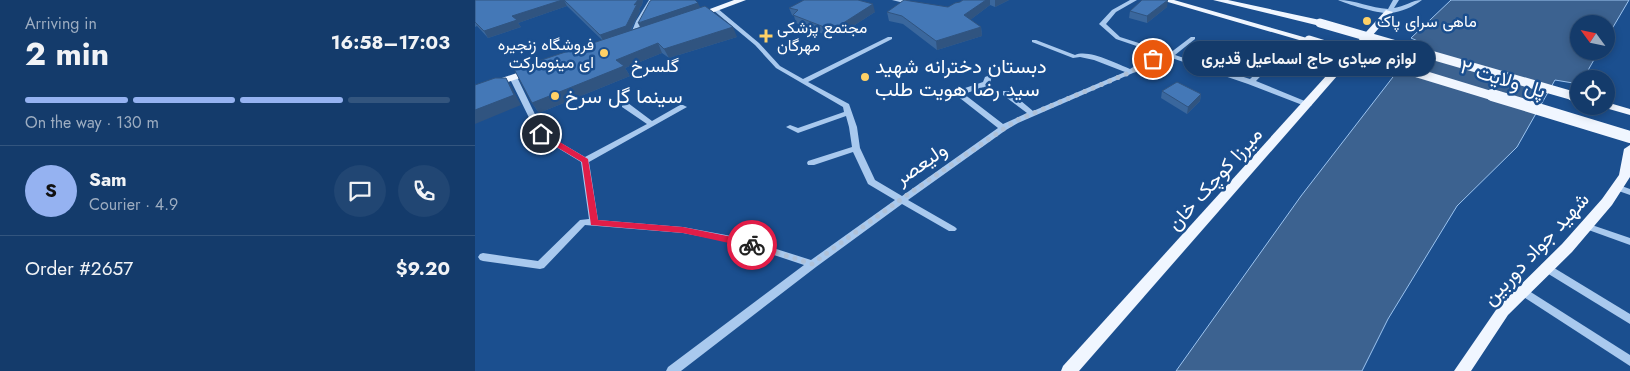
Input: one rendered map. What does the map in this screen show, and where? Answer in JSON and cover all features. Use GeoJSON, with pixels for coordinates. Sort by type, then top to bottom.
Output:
{"type":"FeatureCollection","features":[{"type":"Feature","properties":{"kind":"main road"},"geometry":{"type":"LineString","coordinates":[[682,20],[742,0]]}},
{"type":"Feature","properties":{"kind":"main road","name":"پل ولایت ۲"},"geometry":{"type":"LineString","coordinates":[[1165,0],[1309,40],[1630,137]]}},
{"type":"Feature","properties":{"kind":"main road","name":"پل ولایت ۲"},"geometry":{"type":"LineString","coordinates":[[1217,0],[1320,23],[1570,94]]}},
{"type":"Feature","properties":{"kind":"main road","name":"میرزا کوچک خان"},"geometry":{"type":"LineString","coordinates":[[1069,371],[1389,12]]}},
{"type":"Feature","properties":{"kind":"main road"},"geometry":{"type":"LineString","coordinates":[[475,90],[539,68]]}},
{"type":"Feature","properties":{"kind":"main road"},"geometry":{"type":"LineString","coordinates":[[1615,108],[1630,112]]}},
{"type":"Feature","properties":{"kind":"main road","name":"شهید جواد دوربین"},"geometry":{"type":"LineString","coordinates":[[1462,371],[1503,311],[1567,248],[1607,202],[1623,190],[1630,149]]}},
{"type":"Feature","properties":{"kind":"street"},"geometry":{"type":"LineString","coordinates":[[633,36],[639,21],[652,0]]}},
{"type":"Feature","properties":{"kind":"street"},"geometry":{"type":"LineString","coordinates":[[895,0],[907,2]]}},
{"type":"Feature","properties":{"kind":"street"},"geometry":{"type":"LineString","coordinates":[[1134,0],[1114,11],[1102,24],[1118,38],[1251,82],[1309,104]]}},
{"type":"Feature","properties":{"kind":"street"},"geometry":{"type":"LineString","coordinates":[[1341,0],[1389,12],[1409,7],[1419,0]]}},
{"type":"Feature","properties":{"kind":"street"},"geometry":{"type":"LineString","coordinates":[[1389,12],[1395,0]]}},
{"type":"Feature","properties":{"kind":"street"},"geometry":{"type":"LineString","coordinates":[[715,9],[757,44],[778,67],[845,106],[853,127],[856,148],[871,182],[952,229]]}},
{"type":"Feature","properties":{"kind":"street"},"geometry":{"type":"LineString","coordinates":[[804,81],[890,38]]}},
{"type":"Feature","properties":{"kind":"street","name":"ولیعصر"},"geometry":{"type":"LineString","coordinates":[[671,371],[812,264],[1003,128],[1131,72],[1167,54],[1193,38]]}},
{"type":"Feature","properties":{"kind":"street"},"geometry":{"type":"LineString","coordinates":[[1034,41],[1075,57],[1079,54],[1096,58],[1131,72]]}},
{"type":"Feature","properties":{"kind":"street"},"geometry":{"type":"LineString","coordinates":[[1191,62],[1216,44]]}},
{"type":"Feature","properties":{"kind":"street"},"geometry":{"type":"LineString","coordinates":[[1210,68],[1230,54]]}},
{"type":"Feature","properties":{"kind":"street"},"geometry":{"type":"LineString","coordinates":[[1251,82],[1278,55]]}},
{"type":"Feature","properties":{"kind":"street"},"geometry":{"type":"LineString","coordinates":[[1003,128],[959,93],[987,83],[987,78],[1005,71]]}},
{"type":"Feature","properties":{"kind":"street"},"geometry":{"type":"LineString","coordinates":[[513,77],[541,134],[585,161]]}},
{"type":"Feature","properties":{"kind":"street"},"geometry":{"type":"LineString","coordinates":[[1006,93],[1033,114]]}},
{"type":"Feature","properties":{"kind":"street"},"geometry":{"type":"LineString","coordinates":[[625,105],[652,124]]}},
{"type":"Feature","properties":{"kind":"street"},"geometry":{"type":"LineString","coordinates":[[585,161],[683,107]]}},
{"type":"Feature","properties":{"kind":"street"},"geometry":{"type":"LineString","coordinates":[[790,127],[798,131],[848,113]]}},
{"type":"Feature","properties":{"kind":"street"},"geometry":{"type":"LineString","coordinates":[[811,163],[856,148]]}},
{"type":"Feature","properties":{"kind":"street"},"geometry":{"type":"LineString","coordinates":[[585,161],[594,222]]}},
{"type":"Feature","properties":{"kind":"street"},"geometry":{"type":"LineString","coordinates":[[483,257],[540,264],[583,222],[594,222],[683,230],[742,241],[812,264]]}},
{"type":"Feature","properties":{"kind":"street"},"geometry":{"type":"LineString","coordinates":[[1586,226],[1630,242]]}},
{"type":"Feature","properties":{"kind":"street"},"geometry":{"type":"LineString","coordinates":[[1546,267],[1630,320]]}},
{"type":"Feature","properties":{"kind":"street"},"geometry":{"type":"LineString","coordinates":[[1523,291],[1630,361]]}},
{"type":"Feature","properties":{"kind":"water"},"geometry":{"type":"Polygon","coordinates":[[[1451,0],[1629,0],[1615,24],[1615,15],[1570,15],[1570,60],[1594,60],[1588,70],[1570,70],[1570,82],[1555,80],[1517,147],[1457,206],[1388,319],[1362,371],[1176,371],[1301,196],[1420,42],[1411,38],[1451,0]]]}},
{"type":"Feature","properties":{"kind":"building"},"geometry":{"type":"Polygon","coordinates":[[[475,0],[562,0],[512,16],[517,20],[484,31],[475,22],[475,0]]]}},
{"type":"Feature","properties":{"kind":"building"},"geometry":{"type":"Polygon","coordinates":[[[564,0],[638,0],[634,5],[637,4],[626,26],[600,35],[564,0]]]}},
{"type":"Feature","properties":{"kind":"building"},"geometry":{"type":"Polygon","coordinates":[[[652,0],[695,0],[698,3],[638,23],[652,0]]]}},
{"type":"Feature","properties":{"kind":"building"},"geometry":{"type":"Polygon","coordinates":[[[804,0],[858,0],[873,4],[837,27],[831,24],[824,27],[793,15],[798,10],[789,8],[804,0]]]}},
{"type":"Feature","properties":{"kind":"building"},"geometry":{"type":"Polygon","coordinates":[[[904,0],[948,7],[963,0],[986,0],[964,15],[981,27],[936,41],[902,16],[887,12],[904,0]]]}},
{"type":"Feature","properties":{"kind":"building"},"geometry":{"type":"Polygon","coordinates":[[[1142,0],[1168,0],[1147,16],[1130,11],[1142,0]]]}},
{"type":"Feature","properties":{"kind":"building"},"geometry":{"type":"Polygon","coordinates":[[[705,6],[733,27],[664,49],[658,43],[616,60],[624,66],[532,103],[514,69],[705,6]]]}},
{"type":"Feature","properties":{"kind":"building"},"geometry":{"type":"Polygon","coordinates":[[[495,78],[506,78],[514,95],[475,110],[475,85],[495,78]]]}},
{"type":"Feature","properties":{"kind":"building"},"geometry":{"type":"Polygon","coordinates":[[[1177,82],[1201,94],[1188,107],[1162,91],[1177,82]]]}},
{"type":"Feature","properties":{"kind":"way so far"},"geometry":{"type":"LineString","coordinates":[[752,245],[812,264],[900,200],[1015,121],[1131,72],[1153,59]]}},
{"type":"Feature","properties":{"kind":"place","name":"ماهی سرای پاک"},"geometry":{"type":"Point","coordinates":[1367,21]}},
{"type":"Feature","properties":{"kind":"place","name":"مجتمع پزشکی مهرگان"},"geometry":{"type":"Point","coordinates":[766,36]}},
{"type":"Feature","properties":{"kind":"place","name":"فروشگاه زنجیره ای مینومارکت"},"geometry":{"type":"Point","coordinates":[604,53]}},
{"type":"Feature","properties":{"kind":"place","name":"لوازم صیادی حاج اسماعیل قدیری"},"geometry":{"type":"Point","coordinates":[1153,59]}},
{"type":"Feature","properties":{"kind":"place","name":"دبستان دخترانه شهید سید رضا هویت طلب"},"geometry":{"type":"Point","coordinates":[865,77]}},
{"type":"Feature","properties":{"kind":"place","name":"سینما گل سرخ"},"geometry":{"type":"Point","coordinates":[555,96]}},
{"type":"Feature","properties":{"kind":"district","name":"گلسرخ"},"geometry":{"type":"Point","coordinates":[655,66]}},
{"type":"Feature","properties":{"kind":"route"},"geometry":{"type":"LineString","coordinates":[[541,134],[585,161],[594,222],[683,230],[742,241],[752,245]]}}]}
